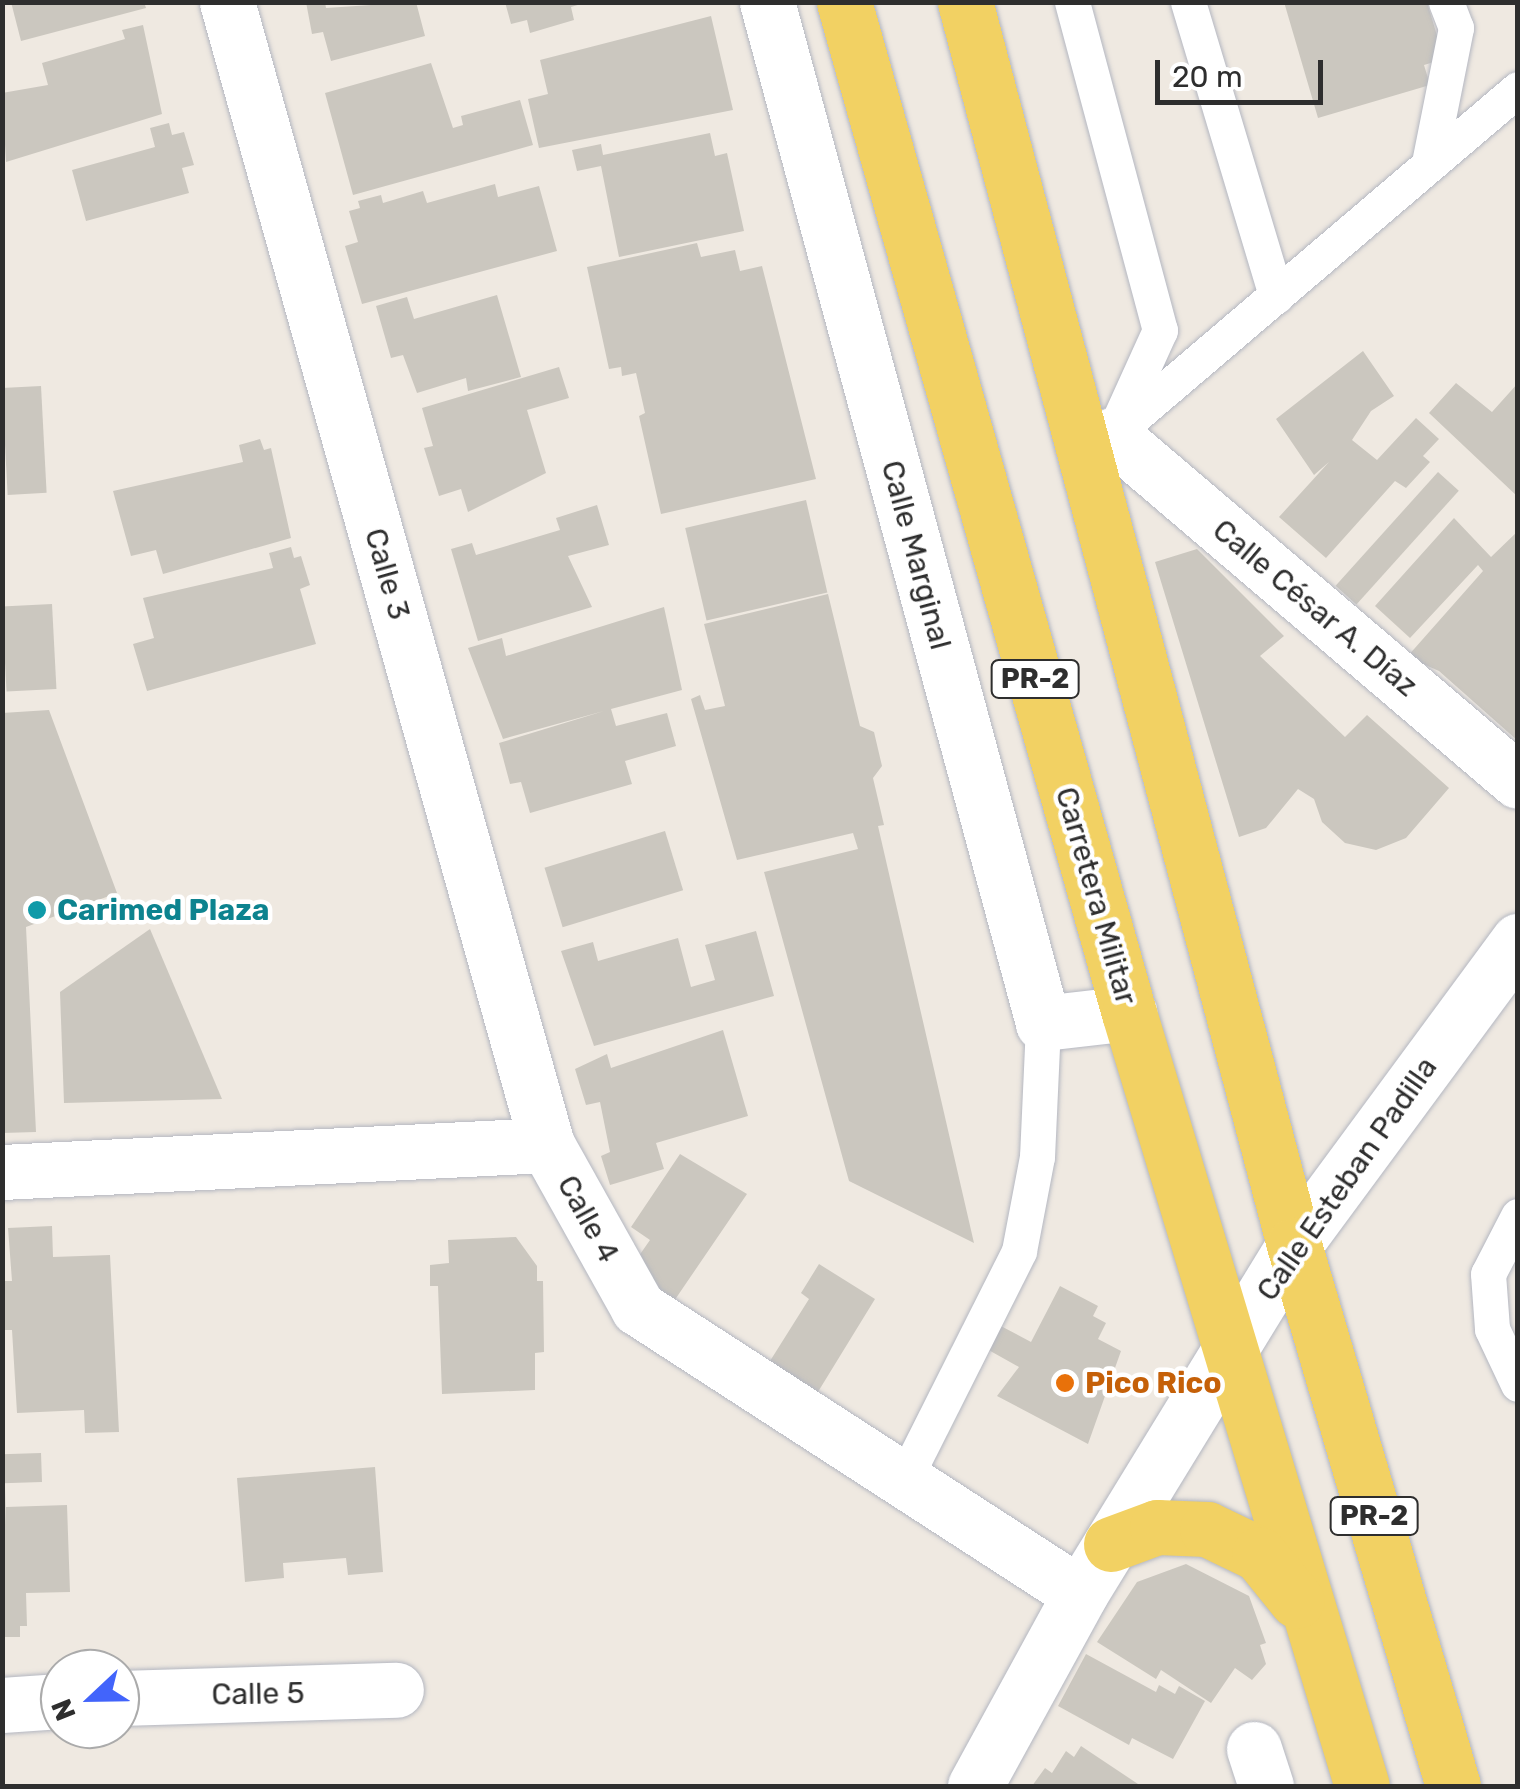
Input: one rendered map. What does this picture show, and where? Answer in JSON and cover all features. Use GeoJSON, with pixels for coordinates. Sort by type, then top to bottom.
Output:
{"type":"FeatureCollection","features":[{"type":"Feature","properties":{"kind":"main road","name":"Carretera Militar"},"geometry":{"type":"LineString","coordinates":[[844,2],[1129,1013],[1362,1786]]}},
{"type":"Feature","properties":{"kind":"main road","name":"PR-2"},"geometry":{"type":"LineString","coordinates":[[965,2],[1096,440],[1294,1245],[1453,1786]]}},
{"type":"Feature","properties":{"kind":"main road"},"geometry":{"type":"LineString","coordinates":[[1111,1544],[1157,1527],[1207,1529],[1259,1554],[1310,1616]]}},
{"type":"Feature","properties":{"kind":"street","name":"Calle 3"},"geometry":{"type":"LineString","coordinates":[[227,2],[546,1145]]}},
{"type":"Feature","properties":{"kind":"street","name":"Calle Marginal"},"geometry":{"type":"LineString","coordinates":[[767,2],[1043,1023]]}},
{"type":"Feature","properties":{"kind":"street","name":"Calle César A. Díaz"},"geometry":{"type":"LineString","coordinates":[[1096,440],[1518,781]]}},
{"type":"Feature","properties":{"kind":"street","name":"Calle Esteban Padilla"},"geometry":{"type":"LineString","coordinates":[[975,1786],[1080,1594],[1294,1245],[1518,940]]}},
{"type":"Feature","properties":{"kind":"street"},"geometry":{"type":"LineString","coordinates":[[1043,1023],[1129,1013]]}},
{"type":"Feature","properties":{"kind":"street","name":"Calle 4"},"geometry":{"type":"LineString","coordinates":[[2,1172],[546,1145],[638,1308],[1080,1594]]}},
{"type":"Feature","properties":{"kind":"street","name":"Calle 5"},"geometry":{"type":"LineString","coordinates":[[140,1697],[396,1690]]}},
{"type":"Feature","properties":{"kind":"street"},"geometry":{"type":"LineString","coordinates":[[2,1704],[40,1703]]}},
{"type":"Feature","properties":{"kind":"lane"},"geometry":{"type":"LineString","coordinates":[[1072,2],[1160,330],[1096,440]]}},
{"type":"Feature","properties":{"kind":"lane"},"geometry":{"type":"LineString","coordinates":[[1188,2],[1276,296]]}},
{"type":"Feature","properties":{"kind":"lane"},"geometry":{"type":"LineString","coordinates":[[1429,163],[1456,28],[1446,2]]}},
{"type":"Feature","properties":{"kind":"lane"},"geometry":{"type":"LineString","coordinates":[[1096,440],[1276,296],[1518,89]]}},
{"type":"Feature","properties":{"kind":"lane"},"geometry":{"type":"LineString","coordinates":[[904,1480],[1019,1251],[1037,1156],[1043,1023]]}},
{"type":"Feature","properties":{"kind":"lane"},"geometry":{"type":"LineString","coordinates":[[1518,1216],[1488,1274],[1492,1330],[1518,1384]]}},
{"type":"Feature","properties":{"kind":"building"},"geometry":{"type":"Polygon","coordinates":[[[11,2],[144,2],[146,8],[21,41],[11,2]]]}},
{"type":"Feature","properties":{"kind":"building"},"geometry":{"type":"Polygon","coordinates":[[[306,2],[325,2],[326,8],[416,2],[425,36],[331,61],[323,32],[312,34],[306,2]]]}},
{"type":"Feature","properties":{"kind":"building"},"geometry":{"type":"Polygon","coordinates":[[[505,2],[581,4],[571,7],[574,20],[530,33],[527,20],[511,24],[505,2]]]}},
{"type":"Feature","properties":{"kind":"building"},"geometry":{"type":"Polygon","coordinates":[[[1284,2],[1427,2],[1444,59],[1424,65],[1430,85],[1318,118],[1284,2]]]}},
{"type":"Feature","properties":{"kind":"building"},"geometry":{"type":"Polygon","coordinates":[[[711,16],[733,110],[539,148],[528,99],[548,94],[540,60],[711,16]]]}},
{"type":"Feature","properties":{"kind":"building"},"geometry":{"type":"Polygon","coordinates":[[[143,25],[162,114],[6,162],[2,93],[48,85],[42,63],[125,39],[122,30],[143,25]]]}},
{"type":"Feature","properties":{"kind":"building"},"geometry":{"type":"Polygon","coordinates":[[[431,63],[453,128],[463,125],[461,116],[520,100],[533,145],[353,195],[325,93],[431,63]]]}},
{"type":"Feature","properties":{"kind":"building"},"geometry":{"type":"Polygon","coordinates":[[[169,123],[172,135],[184,132],[194,165],[182,168],[189,193],[86,221],[72,170],[155,147],[150,128],[169,123]]]}},
{"type":"Feature","properties":{"kind":"building"},"geometry":{"type":"Polygon","coordinates":[[[710,133],[715,156],[727,153],[744,231],[619,257],[601,166],[577,171],[572,150],[601,144],[603,155],[710,133]]]}},
{"type":"Feature","properties":{"kind":"building"},"geometry":{"type":"Polygon","coordinates":[[[495,184],[498,197],[539,186],[557,251],[362,304],[345,246],[358,242],[349,211],[360,208],[358,201],[381,195],[383,203],[423,191],[427,203],[495,184]]]}},
{"type":"Feature","properties":{"kind":"building"},"geometry":{"type":"Polygon","coordinates":[[[697,243],[701,257],[735,250],[740,271],[762,266],[816,479],[661,514],[639,416],[645,413],[636,373],[622,376],[621,367],[609,369],[587,267],[697,243]]]}},
{"type":"Feature","properties":{"kind":"building"},"geometry":{"type":"Polygon","coordinates":[[[497,295],[521,377],[468,391],[466,378],[417,393],[403,355],[391,358],[376,306],[407,297],[414,319],[497,295]]]}},
{"type":"Feature","properties":{"kind":"building"},"geometry":{"type":"Polygon","coordinates":[[[1363,351],[1394,396],[1371,411],[1352,440],[1377,460],[1416,418],[1439,439],[1423,456],[1430,462],[1406,488],[1395,481],[1326,558],[1279,517],[1329,462],[1314,475],[1276,419],[1363,351]]]}},
{"type":"Feature","properties":{"kind":"building"},"geometry":{"type":"Polygon","coordinates":[[[559,367],[569,398],[527,410],[546,473],[468,512],[461,489],[439,496],[424,448],[433,446],[422,408],[559,367]]]}},
{"type":"Feature","properties":{"kind":"building"},"geometry":{"type":"Polygon","coordinates":[[[1456,383],[1492,412],[1518,383],[1518,497],[1429,413],[1456,383]]]}},
{"type":"Feature","properties":{"kind":"building"},"geometry":{"type":"Polygon","coordinates":[[[41,386],[47,493],[8,495],[2,388],[41,386]]]}},
{"type":"Feature","properties":{"kind":"building"},"geometry":{"type":"Polygon","coordinates":[[[260,439],[264,450],[271,448],[291,538],[163,574],[156,550],[131,556],[113,491],[243,462],[239,445],[260,439]]]}},
{"type":"Feature","properties":{"kind":"building"},"geometry":{"type":"Polygon","coordinates":[[[1438,472],[1459,491],[1356,604],[1336,586],[1438,472]]]}},
{"type":"Feature","properties":{"kind":"building"},"geometry":{"type":"Polygon","coordinates":[[[806,500],[827,593],[707,620],[685,528],[806,500]]]}},
{"type":"Feature","properties":{"kind":"building"},"geometry":{"type":"Polygon","coordinates":[[[597,505],[609,545],[568,556],[592,607],[478,641],[451,549],[472,543],[476,555],[560,530],[556,518],[597,505]]]}},
{"type":"Feature","properties":{"kind":"building"},"geometry":{"type":"Polygon","coordinates":[[[1454,518],[1491,557],[1518,531],[1518,741],[1439,671],[1407,657],[1483,571],[1478,565],[1410,638],[1375,606],[1454,518]]]}},
{"type":"Feature","properties":{"kind":"building"},"geometry":{"type":"Polygon","coordinates":[[[291,547],[294,558],[301,556],[310,585],[300,589],[316,644],[147,691],[133,644],[154,638],[143,598],[273,568],[269,553],[291,547]]]}},
{"type":"Feature","properties":{"kind":"building"},"geometry":{"type":"Polygon","coordinates":[[[1197,549],[1284,636],[1260,656],[1345,737],[1367,715],[1449,788],[1406,838],[1376,850],[1345,843],[1322,822],[1314,799],[1298,789],[1266,828],[1239,837],[1155,562],[1197,549]]]}},
{"type":"Feature","properties":{"kind":"building"},"geometry":{"type":"Polygon","coordinates":[[[828,594],[860,726],[874,732],[882,766],[873,778],[884,825],[878,826],[974,1243],[849,1181],[764,872],[858,849],[853,833],[737,860],[691,699],[700,695],[705,710],[725,706],[704,624],[828,594]]]}},
{"type":"Feature","properties":{"kind":"building"},"geometry":{"type":"Polygon","coordinates":[[[52,604],[56,689],[7,692],[2,607],[52,604]]]}},
{"type":"Feature","properties":{"kind":"building"},"geometry":{"type":"Polygon","coordinates":[[[664,607],[682,690],[611,709],[616,726],[667,713],[676,746],[625,761],[632,784],[530,813],[521,782],[510,784],[499,743],[604,711],[503,739],[468,648],[502,638],[506,656],[664,607]]]}},
{"type":"Feature","properties":{"kind":"building","name":"Carimed Plaza"},"geometry":{"type":"Polygon","coordinates":[[[49,710],[117,893],[26,927],[36,1132],[2,1133],[2,713],[49,710]]]}},
{"type":"Feature","properties":{"kind":"building"},"geometry":{"type":"Polygon","coordinates":[[[665,831],[683,890],[563,927],[545,868],[665,831]]]}},
{"type":"Feature","properties":{"kind":"building"},"geometry":{"type":"Polygon","coordinates":[[[150,929],[222,1099],[64,1103],[60,992],[150,929]]]}},
{"type":"Feature","properties":{"kind":"building"},"geometry":{"type":"Polygon","coordinates":[[[756,931],[774,996],[594,1046],[561,951],[593,942],[598,961],[678,938],[691,987],[715,980],[705,945],[756,931]]]}},
{"type":"Feature","properties":{"kind":"building"},"geometry":{"type":"Polygon","coordinates":[[[723,1030],[748,1116],[656,1143],[664,1169],[610,1185],[601,1156],[610,1152],[600,1102],[586,1105],[575,1069],[607,1054],[611,1068],[723,1030]]]}},
{"type":"Feature","properties":{"kind":"building"},"geometry":{"type":"Polygon","coordinates":[[[680,1154],[747,1194],[672,1304],[627,1273],[650,1240],[631,1227],[680,1154]]]}},
{"type":"Feature","properties":{"kind":"building"},"geometry":{"type":"Polygon","coordinates":[[[52,1226],[53,1257],[110,1255],[119,1432],[85,1433],[84,1410],[17,1413],[12,1330],[2,1330],[2,1281],[12,1281],[8,1228],[52,1226]]]}},
{"type":"Feature","properties":{"kind":"building"},"geometry":{"type":"Polygon","coordinates":[[[516,1237],[537,1266],[537,1281],[543,1281],[544,1352],[535,1353],[535,1390],[442,1394],[438,1286],[430,1286],[430,1265],[449,1263],[448,1240],[516,1237]]]}},
{"type":"Feature","properties":{"kind":"building"},"geometry":{"type":"Polygon","coordinates":[[[819,1264],[875,1299],[813,1400],[765,1369],[809,1299],[801,1293],[819,1264]]]}},
{"type":"Feature","properties":{"kind":"building"},"geometry":{"type":"Polygon","coordinates":[[[1060,1286],[1098,1306],[1093,1316],[1106,1323],[1098,1339],[1121,1351],[1088,1444],[997,1396],[1019,1367],[985,1348],[997,1324],[1031,1342],[1060,1286]]]}},
{"type":"Feature","properties":{"kind":"building"},"geometry":{"type":"Polygon","coordinates":[[[41,1453],[42,1482],[3,1483],[2,1454],[41,1453]]]}},
{"type":"Feature","properties":{"kind":"building"},"geometry":{"type":"Polygon","coordinates":[[[375,1467],[383,1572],[348,1575],[346,1558],[283,1563],[284,1578],[245,1582],[237,1478],[375,1467]]]}},
{"type":"Feature","properties":{"kind":"building"},"geometry":{"type":"Polygon","coordinates":[[[6,1488],[6,1507],[67,1505],[70,1592],[26,1593],[27,1626],[20,1626],[20,1637],[2,1637],[6,1488]]]}},
{"type":"Feature","properties":{"kind":"building"},"geometry":{"type":"Polygon","coordinates":[[[1186,1564],[1249,1596],[1266,1643],[1260,1645],[1266,1664],[1252,1680],[1235,1668],[1211,1703],[1161,1670],[1156,1679],[1097,1642],[1137,1582],[1186,1564]]]}},
{"type":"Feature","properties":{"kind":"building"},"geometry":{"type":"Polygon","coordinates":[[[1086,1654],[1156,1692],[1159,1685],[1175,1694],[1179,1686],[1205,1701],[1173,1759],[1132,1738],[1129,1745],[1058,1706],[1086,1654]]]}},
{"type":"Feature","properties":{"kind":"building"},"geometry":{"type":"Polygon","coordinates":[[[1081,1746],[1141,1786],[1032,1786],[1045,1768],[1052,1773],[1066,1751],[1074,1757],[1081,1746]]]}},
{"type":"Feature","properties":{"kind":"place","name":"Carimed Plaza"},"geometry":{"type":"Point","coordinates":[37,910]}},
{"type":"Feature","properties":{"kind":"place","name":"Pico Rico"},"geometry":{"type":"Point","coordinates":[1065,1383]}}]}
